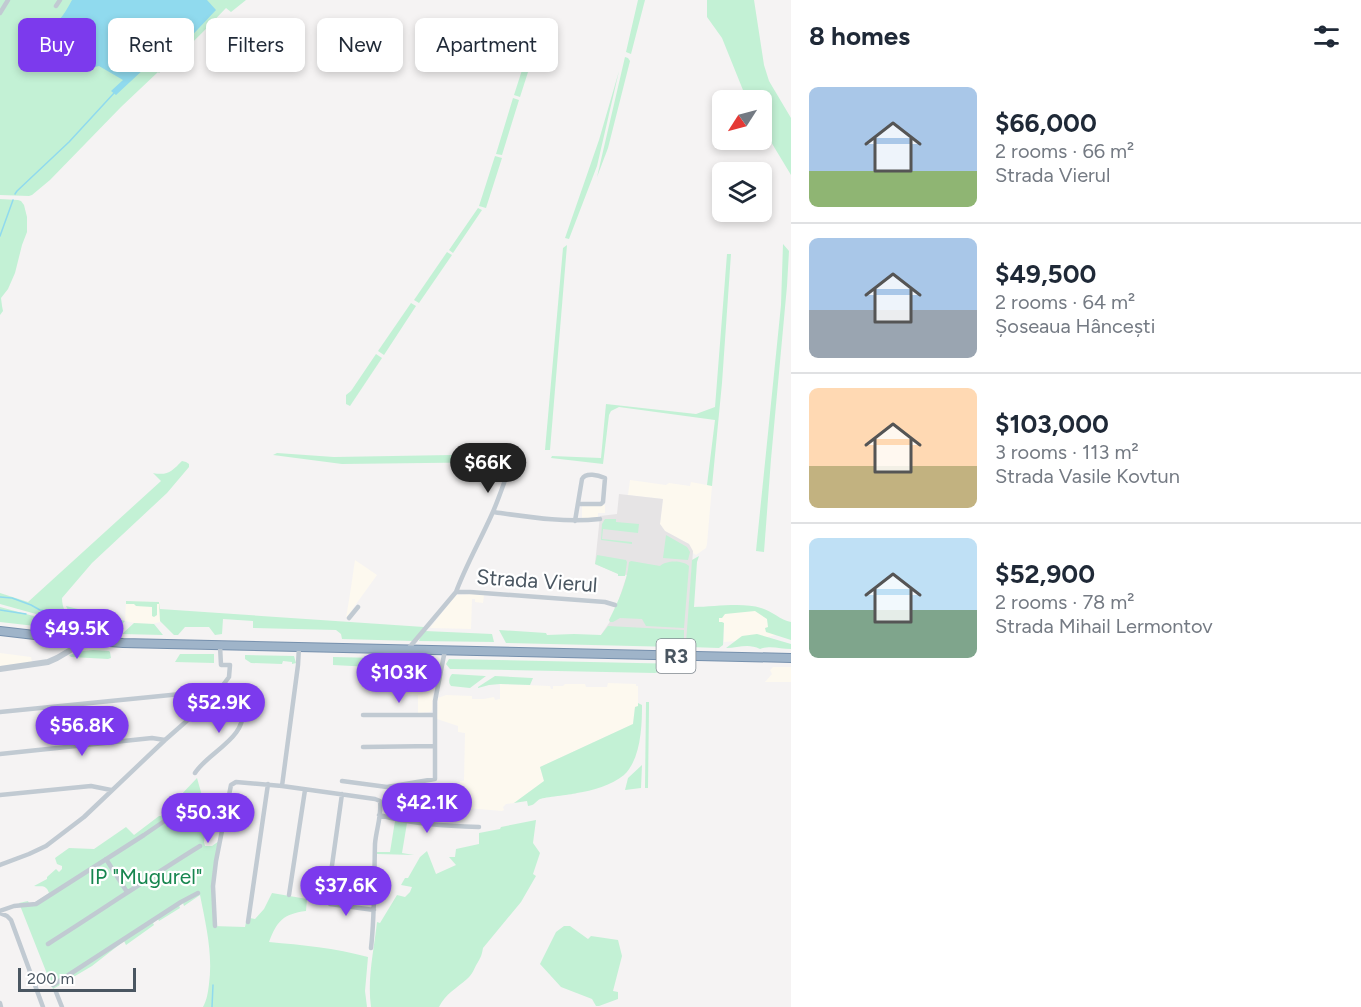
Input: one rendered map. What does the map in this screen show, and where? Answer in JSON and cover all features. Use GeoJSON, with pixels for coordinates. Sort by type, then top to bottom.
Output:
{"type":"FeatureCollection","features":[{"type":"Feature","properties":{"kind":"highway","name":"R3"},"geometry":{"type":"LineString","coordinates":[[0,631],[86,641],[220,646],[791,658]]}},
{"type":"Feature","properties":{"kind":"street"},"geometry":{"type":"LineString","coordinates":[[0,13],[8,0]]}},
{"type":"Feature","properties":{"kind":"street"},"geometry":{"type":"LineString","coordinates":[[56,6],[60,0]]}},
{"type":"Feature","properties":{"kind":"street","name":"Strada Vierul"},"geometry":{"type":"LineString","coordinates":[[408,650],[456,592],[466,566],[493,512],[516,452]]}},
{"type":"Feature","properties":{"kind":"street"},"geometry":{"type":"LineString","coordinates":[[575,521],[582,479],[585,475],[605,478],[601,504],[578,504]]}},
{"type":"Feature","properties":{"kind":"street"},"geometry":{"type":"LineString","coordinates":[[493,512],[575,521],[600,519]]}},
{"type":"Feature","properties":{"kind":"street","name":"Strada Vierul"},"geometry":{"type":"LineString","coordinates":[[456,592],[605,602],[615,605]]}},
{"type":"Feature","properties":{"kind":"street"},"geometry":{"type":"LineString","coordinates":[[349,618],[358,607]]}},
{"type":"Feature","properties":{"kind":"street"},"geometry":{"type":"LineString","coordinates":[[0,669],[43,663],[57,658],[86,641]]}},
{"type":"Feature","properties":{"kind":"street"},"geometry":{"type":"LineString","coordinates":[[0,865],[46,846],[84,817],[210,701],[229,677],[230,665],[221,665],[220,646]]}},
{"type":"Feature","properties":{"kind":"street"},"geometry":{"type":"LineString","coordinates":[[282,786],[299,647]]}},
{"type":"Feature","properties":{"kind":"street"},"geometry":{"type":"LineString","coordinates":[[342,781],[387,787],[435,778],[434,715],[436,691],[445,650]]}},
{"type":"Feature","properties":{"kind":"street"},"geometry":{"type":"LineString","coordinates":[[0,712],[221,690],[242,706],[243,714],[240,724],[230,740],[200,765],[195,773]]}},
{"type":"Feature","properties":{"kind":"street"},"geometry":{"type":"LineString","coordinates":[[363,715],[434,715]]}},
{"type":"Feature","properties":{"kind":"street"},"geometry":{"type":"LineString","coordinates":[[0,754],[152,738],[165,740]]}},
{"type":"Feature","properties":{"kind":"street"},"geometry":{"type":"LineString","coordinates":[[363,747],[435,746]]}},
{"type":"Feature","properties":{"kind":"street"},"geometry":{"type":"LineString","coordinates":[[215,926],[213,894],[216,861],[232,784],[236,782],[268,784],[342,794],[380,801],[375,844],[371,948]]}},
{"type":"Feature","properties":{"kind":"street"},"geometry":{"type":"LineString","coordinates":[[248,922],[268,784]]}},
{"type":"Feature","properties":{"kind":"street"},"geometry":{"type":"LineString","coordinates":[[0,795],[91,786],[111,790]]}},
{"type":"Feature","properties":{"kind":"street"},"geometry":{"type":"LineString","coordinates":[[289,895],[305,790]]}},
{"type":"Feature","properties":{"kind":"street"},"geometry":{"type":"LineString","coordinates":[[342,794],[327,900],[328,903],[374,910]]}},
{"type":"Feature","properties":{"kind":"street"},"geometry":{"type":"LineString","coordinates":[[0,912],[11,907],[36,904],[201,796]]}},
{"type":"Feature","properties":{"kind":"street"},"geometry":{"type":"LineString","coordinates":[[379,815],[391,819],[444,826],[479,827]]}},
{"type":"Feature","properties":{"kind":"street"},"geometry":{"type":"LineString","coordinates":[[48,944],[200,846]]}},
{"type":"Feature","properties":{"kind":"street"},"geometry":{"type":"LineString","coordinates":[[106,859],[127,892]]}},
{"type":"Feature","properties":{"kind":"street"},"geometry":{"type":"LineString","coordinates":[[53,985],[198,893]]}},
{"type":"Feature","properties":{"kind":"street"},"geometry":{"type":"LineString","coordinates":[[0,912],[11,920],[43,1007]]}},
{"type":"Feature","properties":{"kind":"street"},"geometry":{"type":"LineString","coordinates":[[56,992],[62,1007]]}},
{"type":"Feature","properties":{"kind":"shaded area"},"geometry":{"type":"Polygon","coordinates":[[[630,480],[690,486],[691,482],[712,486],[706,548],[696,555],[689,544],[665,531],[660,524],[663,499],[628,495],[630,480]]]}},
{"type":"Feature","properties":{"kind":"shaded area"},"geometry":{"type":"Polygon","coordinates":[[[619,494],[663,499],[660,524],[665,531],[689,544],[693,551],[687,640],[601,635],[613,617],[627,575],[595,564],[600,516],[617,514],[619,494]]]}},
{"type":"Feature","properties":{"kind":"shaded area"},"geometry":{"type":"Polygon","coordinates":[[[605,505],[605,513],[598,513],[598,517],[582,519],[582,506],[605,505]]]}},
{"type":"Feature","properties":{"kind":"shaded area"},"geometry":{"type":"Polygon","coordinates":[[[355,560],[377,575],[346,618],[350,594],[355,560]]]}},
{"type":"Feature","properties":{"kind":"shaded area"},"geometry":{"type":"Polygon","coordinates":[[[456,595],[484,595],[483,603],[472,599],[471,629],[430,628],[456,595]]]}},
{"type":"Feature","properties":{"kind":"shaded area"},"geometry":{"type":"Polygon","coordinates":[[[126,601],[160,602],[160,622],[152,624],[125,621],[126,601]]]}},
{"type":"Feature","properties":{"kind":"shaded area"},"geometry":{"type":"Polygon","coordinates":[[[716,610],[762,611],[774,618],[776,635],[763,638],[739,638],[736,641],[724,642],[724,624],[716,623],[716,610]]]}},
{"type":"Feature","properties":{"kind":"shaded area"},"geometry":{"type":"Polygon","coordinates":[[[0,653],[31,657],[32,662],[0,666],[0,653]]]}},
{"type":"Feature","properties":{"kind":"shaded area"},"geometry":{"type":"Polygon","coordinates":[[[773,667],[791,667],[791,682],[765,682],[772,674],[770,670],[773,667]]]}},
{"type":"Feature","properties":{"kind":"shaded area"},"geometry":{"type":"Polygon","coordinates":[[[402,673],[434,673],[430,712],[418,713],[418,695],[401,695],[402,673]]]}},
{"type":"Feature","properties":{"kind":"shaded area"},"geometry":{"type":"Polygon","coordinates":[[[608,683],[638,686],[638,706],[635,707],[633,724],[540,767],[544,781],[514,803],[506,804],[502,811],[456,807],[460,781],[464,781],[465,733],[458,732],[458,726],[437,719],[438,698],[446,695],[472,696],[472,699],[494,697],[495,700],[500,699],[500,684],[550,686],[553,689],[553,686],[565,684],[607,687],[608,683]]]}},
{"type":"Feature","properties":{"kind":"green space"},"geometry":{"type":"Polygon","coordinates":[[[0,0],[246,0],[231,12],[226,8],[216,18],[206,18],[206,28],[194,40],[194,18],[108,18],[108,72],[158,72],[50,180],[32,195],[0,195],[0,0]]]}},
{"type":"Feature","properties":{"kind":"green space"},"geometry":{"type":"Polygon","coordinates":[[[638,0],[645,0],[631,54],[626,52],[638,0]]]}},
{"type":"Feature","properties":{"kind":"green space"},"geometry":{"type":"Polygon","coordinates":[[[707,0],[754,0],[764,65],[769,81],[791,118],[791,175],[772,144],[772,90],[743,90],[722,38],[707,17],[707,0]]]}},
{"type":"Feature","properties":{"kind":"green space"},"geometry":{"type":"Polygon","coordinates":[[[625,57],[630,61],[608,148],[597,177],[625,57]]]}},
{"type":"Feature","properties":{"kind":"green space"},"geometry":{"type":"Polygon","coordinates":[[[619,71],[597,166],[569,239],[565,238],[599,140],[619,71]]]}},
{"type":"Feature","properties":{"kind":"green space"},"geometry":{"type":"Polygon","coordinates":[[[521,72],[528,72],[520,97],[514,95],[521,72]]]}},
{"type":"Feature","properties":{"kind":"green space"},"geometry":{"type":"Polygon","coordinates":[[[513,98],[519,100],[502,155],[496,154],[513,98]]]}},
{"type":"Feature","properties":{"kind":"green space"},"geometry":{"type":"Polygon","coordinates":[[[495,156],[502,158],[486,208],[479,206],[495,156]]]}},
{"type":"Feature","properties":{"kind":"green space"},"geometry":{"type":"Polygon","coordinates":[[[0,199],[21,201],[27,217],[27,232],[15,273],[1,298],[3,311],[0,315],[0,199]]]}},
{"type":"Feature","properties":{"kind":"green space"},"geometry":{"type":"Polygon","coordinates":[[[478,208],[482,210],[453,253],[449,250],[478,208]]]}},
{"type":"Feature","properties":{"kind":"green space"},"geometry":{"type":"Polygon","coordinates":[[[783,244],[789,251],[787,286],[764,552],[756,551],[781,305],[783,244]]]}},
{"type":"Feature","properties":{"kind":"green space"},"geometry":{"type":"Polygon","coordinates":[[[567,245],[550,450],[545,450],[563,248],[567,245]]]}},
{"type":"Feature","properties":{"kind":"green space"},"geometry":{"type":"Polygon","coordinates":[[[447,252],[452,255],[419,303],[414,300],[447,252]]]}},
{"type":"Feature","properties":{"kind":"green space"},"geometry":{"type":"Polygon","coordinates":[[[727,254],[731,254],[712,486],[707,485],[715,420],[619,407],[611,411],[609,415],[603,464],[551,458],[552,456],[601,458],[606,404],[696,414],[715,407],[727,254]]]}},
{"type":"Feature","properties":{"kind":"green space"},"geometry":{"type":"Polygon","coordinates":[[[411,303],[416,306],[384,355],[378,351],[411,303]]]}},
{"type":"Feature","properties":{"kind":"green space"},"geometry":{"type":"Polygon","coordinates":[[[376,354],[382,358],[350,406],[346,404],[346,395],[376,354]]]}},
{"type":"Feature","properties":{"kind":"green space"},"geometry":{"type":"Polygon","coordinates":[[[277,453],[334,457],[512,454],[509,462],[342,464],[273,455],[277,453]]]}},
{"type":"Feature","properties":{"kind":"green space"},"geometry":{"type":"Polygon","coordinates":[[[182,461],[189,464],[189,467],[167,493],[92,563],[62,598],[65,611],[74,622],[54,619],[0,604],[0,593],[28,602],[161,481],[153,473],[169,472],[182,461]]]}},
{"type":"Feature","properties":{"kind":"green space"},"geometry":{"type":"Polygon","coordinates":[[[605,519],[639,524],[638,533],[603,529],[602,539],[632,542],[632,544],[601,540],[602,524],[605,519]]]}},
{"type":"Feature","properties":{"kind":"green space"},"geometry":{"type":"Polygon","coordinates":[[[666,535],[687,547],[690,552],[688,560],[663,558],[666,535]]]}},
{"type":"Feature","properties":{"kind":"green space"},"geometry":{"type":"Polygon","coordinates":[[[597,555],[626,560],[625,576],[618,576],[595,564],[597,555]]]}},
{"type":"Feature","properties":{"kind":"green space"},"geometry":{"type":"Polygon","coordinates":[[[699,556],[694,607],[737,605],[761,608],[791,622],[791,640],[766,632],[767,619],[755,611],[725,614],[719,618],[719,622],[724,623],[723,645],[719,648],[689,647],[686,643],[692,560],[699,556]]]}},
{"type":"Feature","properties":{"kind":"green space"},"geometry":{"type":"Polygon","coordinates":[[[631,561],[660,566],[670,562],[679,562],[689,566],[684,628],[646,626],[642,619],[620,618],[610,622],[631,561]]]}},
{"type":"Feature","properties":{"kind":"green space"},"geometry":{"type":"Polygon","coordinates":[[[126,601],[159,602],[160,609],[424,627],[413,641],[342,639],[341,634],[336,630],[253,628],[253,621],[223,619],[222,634],[215,635],[209,627],[185,627],[178,635],[174,635],[160,621],[159,604],[157,604],[157,615],[154,617],[152,607],[126,604],[126,601]]]}},
{"type":"Feature","properties":{"kind":"green space"},"geometry":{"type":"Polygon","coordinates":[[[66,606],[125,621],[115,631],[86,624],[75,618],[66,606]]]}},
{"type":"Feature","properties":{"kind":"green space"},"geometry":{"type":"Polygon","coordinates":[[[0,607],[56,622],[109,632],[88,632],[0,622],[0,607]]]}},
{"type":"Feature","properties":{"kind":"green space"},"geometry":{"type":"Polygon","coordinates":[[[134,623],[154,624],[163,635],[122,634],[134,623]]]}},
{"type":"Feature","properties":{"kind":"green space"},"geometry":{"type":"Polygon","coordinates":[[[608,626],[684,630],[684,639],[681,646],[675,647],[506,643],[499,630],[546,633],[547,635],[601,635],[608,626]]]}},
{"type":"Feature","properties":{"kind":"green space"},"geometry":{"type":"Polygon","coordinates":[[[425,631],[492,634],[494,642],[419,641],[425,631]]]}},
{"type":"Feature","properties":{"kind":"green space"},"geometry":{"type":"Polygon","coordinates":[[[757,634],[791,644],[791,649],[772,647],[760,649],[747,646],[726,648],[742,636],[757,634]]]}},
{"type":"Feature","properties":{"kind":"green space"},"geometry":{"type":"Polygon","coordinates":[[[83,651],[109,651],[111,658],[71,657],[69,655],[83,651]]]}},
{"type":"Feature","properties":{"kind":"green space"},"geometry":{"type":"Polygon","coordinates":[[[180,654],[214,654],[214,663],[175,662],[180,654]]]}},
{"type":"Feature","properties":{"kind":"green space"},"geometry":{"type":"Polygon","coordinates":[[[245,655],[294,656],[296,663],[283,661],[282,664],[251,663],[245,659],[245,655]]]}},
{"type":"Feature","properties":{"kind":"green space"},"geometry":{"type":"Polygon","coordinates":[[[333,657],[380,658],[371,659],[371,667],[333,665],[333,657]]]}},
{"type":"Feature","properties":{"kind":"green space"},"geometry":{"type":"Polygon","coordinates":[[[449,659],[684,664],[684,666],[655,673],[450,669],[446,664],[449,659]]]}},
{"type":"Feature","properties":{"kind":"green space"},"geometry":{"type":"Polygon","coordinates":[[[452,674],[486,676],[470,688],[451,686],[449,680],[452,674]]]}},
{"type":"Feature","properties":{"kind":"green space"},"geometry":{"type":"Polygon","coordinates":[[[495,676],[533,678],[530,685],[500,684],[478,688],[495,676]]]}},
{"type":"Feature","properties":{"kind":"green space"},"geometry":{"type":"Polygon","coordinates":[[[646,702],[649,702],[648,788],[645,788],[646,702]]]}},
{"type":"Feature","properties":{"kind":"green space"},"geometry":{"type":"Polygon","coordinates":[[[638,703],[642,705],[639,742],[634,760],[624,775],[608,785],[589,791],[543,798],[528,806],[527,801],[514,803],[544,781],[540,767],[633,724],[635,707],[638,703]]]}},
{"type":"Feature","properties":{"kind":"green space"},"geometry":{"type":"Polygon","coordinates":[[[642,765],[641,788],[625,790],[628,778],[642,765]]]}},
{"type":"Feature","properties":{"kind":"green space","name":"IP \"Mugurel\""},"geometry":{"type":"Polygon","coordinates":[[[197,778],[208,817],[205,846],[212,846],[219,841],[215,861],[213,926],[245,927],[250,918],[255,919],[264,909],[272,893],[307,899],[306,911],[292,914],[282,920],[269,942],[331,949],[368,957],[365,991],[367,1007],[203,1007],[208,990],[210,962],[200,895],[184,906],[183,903],[179,905],[180,908],[159,921],[158,919],[153,923],[154,925],[126,945],[124,941],[92,966],[53,989],[19,903],[28,901],[34,903],[49,893],[45,887],[34,886],[47,879],[56,869],[59,872],[62,869],[55,858],[69,848],[94,849],[126,827],[134,835],[161,816],[197,778]]]}},
{"type":"Feature","properties":{"kind":"green space"},"geometry":{"type":"Polygon","coordinates":[[[536,820],[533,843],[540,853],[533,874],[536,876],[521,902],[483,948],[480,959],[469,977],[448,995],[439,1007],[371,1007],[370,975],[377,922],[380,923],[397,895],[405,897],[410,892],[412,887],[401,885],[405,878],[408,878],[420,857],[427,851],[436,874],[456,865],[449,857],[455,857],[456,849],[479,844],[479,833],[536,820]]]}},
{"type":"Feature","properties":{"kind":"green space"},"geometry":{"type":"Polygon","coordinates":[[[395,821],[407,823],[402,853],[414,855],[377,854],[377,852],[390,852],[395,821]]]}},
{"type":"Feature","properties":{"kind":"green space"},"geometry":{"type":"Polygon","coordinates":[[[564,926],[570,926],[588,939],[591,936],[618,940],[622,956],[613,991],[618,992],[618,999],[596,1006],[592,999],[561,987],[540,964],[556,932],[564,926]]]}},
{"type":"Feature","properties":{"kind":"water"},"geometry":{"type":"Polygon","coordinates":[[[72,0],[207,0],[216,10],[194,33],[194,18],[108,18],[108,71],[96,67],[96,18],[61,18],[72,0]]]}},
{"type":"Feature","properties":{"kind":"water"},"geometry":{"type":"Polygon","coordinates":[[[109,72],[141,72],[116,95],[111,91],[123,80],[109,72]]]}},
{"type":"Feature","properties":{"kind":"waterway"},"geometry":{"type":"LineString","coordinates":[[15,194],[69,142],[115,92]]}},
{"type":"Feature","properties":{"kind":"waterway"},"geometry":{"type":"LineString","coordinates":[[0,236],[13,200]]}},
{"type":"Feature","properties":{"kind":"waterway"},"geometry":{"type":"LineString","coordinates":[[0,597],[12,598],[58,617]]}},
{"type":"Feature","properties":{"kind":"waterway"},"geometry":{"type":"LineString","coordinates":[[0,610],[26,614]]}},
{"type":"Feature","properties":{"kind":"waterway"},"geometry":{"type":"LineString","coordinates":[[212,1007],[213,985]]}}]}
